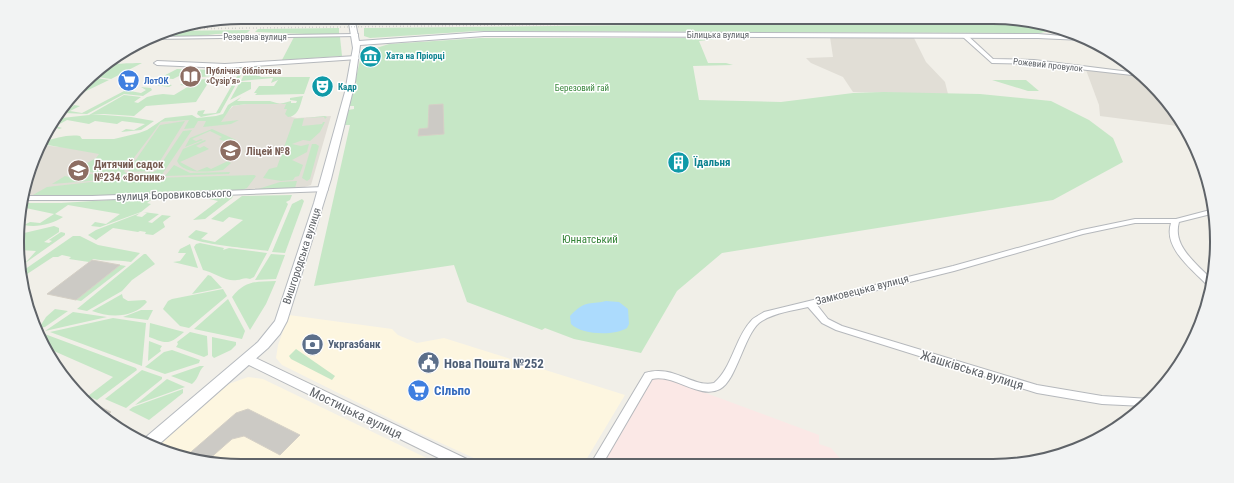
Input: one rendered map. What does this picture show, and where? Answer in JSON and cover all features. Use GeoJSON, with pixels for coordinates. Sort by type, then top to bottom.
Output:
{"type":"FeatureCollection","features":[{"type":"Feature","properties":{"kind":"main road","name":"Вишгородська вулиця"},"geometry":{"type":"LineString","coordinates":[[153,440],[268,340],[280,321],[305,252],[324,189],[344,110],[356,58],[356,35],[354,24]]}},
{"type":"Feature","properties":{"kind":"main road","name":"Білицька вулиця"},"geometry":{"type":"LineString","coordinates":[[356,43],[511,34],[1038,36],[1068,38]]}},
{"type":"Feature","properties":{"kind":"street","name":"Резервна вулиця"},"geometry":{"type":"LineString","coordinates":[[167,38],[356,35]]}},
{"type":"Feature","properties":{"kind":"street","name":"Рожевий провулок"},"geometry":{"type":"LineString","coordinates":[[965,36],[992,61],[1034,62],[1131,74]]}},
{"type":"Feature","properties":{"kind":"street"},"geometry":{"type":"LineString","coordinates":[[157,63],[225,66],[356,58]]}},
{"type":"Feature","properties":{"kind":"street","name":"вулиця Боровиковського"},"geometry":{"type":"LineString","coordinates":[[28,198],[92,198],[324,189]]}},
{"type":"Feature","properties":{"kind":"street","name":"Замковецька вулиця"},"geometry":{"type":"LineString","coordinates":[[600,459],[649,376],[656,373],[702,386],[713,388],[719,386],[725,380],[740,345],[754,322],[767,314],[954,268],[1082,232],[1135,221],[1176,221],[1208,213]]}},
{"type":"Feature","properties":{"kind":"street"},"geometry":{"type":"LineString","coordinates":[[1176,221],[1173,233],[1175,243],[1207,279]]}},
{"type":"Feature","properties":{"kind":"street","name":"Жашківська вулиця"},"geometry":{"type":"LineString","coordinates":[[810,303],[825,321],[839,328],[1036,389],[1102,400],[1139,402]]}},
{"type":"Feature","properties":{"kind":"street","name":"Мостицька вулиця"},"geometry":{"type":"LineString","coordinates":[[247,359],[454,459]]}},
{"type":"Feature","properties":{"kind":"shaded area"},"geometry":{"type":"Polygon","coordinates":[[[830,37],[914,38],[926,62],[945,82],[948,94],[853,92],[843,77],[811,63],[806,58],[833,57],[830,37]]]}},
{"type":"Feature","properties":{"kind":"shaded area"},"geometry":{"type":"Polygon","coordinates":[[[1086,70],[1132,75],[1156,98],[1176,126],[1100,116],[1099,105],[1086,70]]]}},
{"type":"Feature","properties":{"kind":"shaded area","name":"Ліцей №8"},"geometry":{"type":"Polygon","coordinates":[[[296,103],[291,117],[331,116],[311,185],[298,189],[177,190],[79,196],[29,196],[31,185],[46,145],[59,147],[146,140],[161,122],[223,117],[233,106],[246,104],[296,103]]]}},
{"type":"Feature","properties":{"kind":"shaded area"},"geometry":{"type":"Polygon","coordinates":[[[289,315],[392,329],[398,335],[417,343],[444,338],[625,395],[587,459],[476,459],[419,433],[282,365],[276,358],[278,345],[289,315]]]}},
{"type":"Feature","properties":{"kind":"shaded area"},"geometry":{"type":"Polygon","coordinates":[[[651,376],[660,376],[819,435],[819,444],[831,448],[841,459],[603,459],[651,376]]]}},
{"type":"Feature","properties":{"kind":"shaded area"},"geometry":{"type":"Polygon","coordinates":[[[248,377],[263,379],[429,459],[227,459],[185,452],[159,442],[226,385],[248,377]]]}},
{"type":"Feature","properties":{"kind":"green space"},"geometry":{"type":"Polygon","coordinates":[[[227,24],[339,24],[221,25],[227,24]]]}},
{"type":"Feature","properties":{"kind":"green space"},"geometry":{"type":"Polygon","coordinates":[[[738,24],[1007,24],[1048,31],[1041,33],[477,31],[370,38],[364,36],[364,28],[738,24]]]}},
{"type":"Feature","properties":{"kind":"green space"},"geometry":{"type":"Polygon","coordinates":[[[339,28],[339,34],[331,35],[255,32],[258,29],[339,28]]]}},
{"type":"Feature","properties":{"kind":"green space"},"geometry":{"type":"Polygon","coordinates":[[[250,30],[247,33],[170,37],[186,31],[250,30]]]}},
{"type":"Feature","properties":{"kind":"green space"},"geometry":{"type":"Polygon","coordinates":[[[294,37],[340,37],[342,56],[282,60],[294,37]]]}},
{"type":"Feature","properties":{"kind":"green space","name":"Юннатський"},"geometry":{"type":"Polygon","coordinates":[[[480,38],[726,38],[699,41],[708,63],[726,63],[733,65],[693,66],[699,100],[781,102],[853,93],[884,92],[980,94],[1051,101],[1089,120],[1113,138],[1123,162],[1053,200],[722,253],[677,291],[641,353],[574,339],[545,328],[542,330],[467,302],[454,265],[314,286],[350,125],[345,125],[348,110],[354,109],[354,106],[349,106],[355,84],[357,83],[355,82],[361,56],[373,49],[389,44],[480,38]]]}},
{"type":"Feature","properties":{"kind":"green space"},"geometry":{"type":"Polygon","coordinates":[[[142,63],[111,79],[99,77],[118,64],[142,63]]]}},
{"type":"Feature","properties":{"kind":"green space"},"geometry":{"type":"Polygon","coordinates":[[[262,67],[258,75],[261,77],[310,77],[304,94],[255,95],[257,93],[254,93],[259,86],[274,86],[278,80],[271,83],[273,78],[241,81],[247,68],[262,67]]]}},
{"type":"Feature","properties":{"kind":"green space"},"geometry":{"type":"Polygon","coordinates":[[[245,68],[220,113],[201,117],[197,114],[198,111],[205,110],[203,114],[216,113],[240,71],[228,72],[226,75],[221,73],[223,71],[245,68]]]}},
{"type":"Feature","properties":{"kind":"green space"},"geometry":{"type":"Polygon","coordinates":[[[177,69],[217,70],[211,76],[192,78],[195,76],[185,73],[173,79],[160,78],[177,69]]]}},
{"type":"Feature","properties":{"kind":"green space"},"geometry":{"type":"Polygon","coordinates":[[[98,78],[109,80],[84,92],[98,78]]]}},
{"type":"Feature","properties":{"kind":"green space"},"geometry":{"type":"Polygon","coordinates":[[[188,80],[210,80],[196,102],[146,106],[134,116],[91,114],[131,117],[154,121],[141,130],[121,132],[126,129],[134,130],[145,124],[122,121],[117,124],[95,121],[89,124],[67,120],[59,125],[63,118],[89,115],[124,95],[141,97],[134,102],[138,103],[147,97],[155,95],[174,95],[189,86],[180,85],[188,80]]]}},
{"type":"Feature","properties":{"kind":"green space"},"geometry":{"type":"Polygon","coordinates":[[[992,80],[1026,80],[1039,91],[1028,91],[992,80]]]}},
{"type":"Feature","properties":{"kind":"green space"},"geometry":{"type":"Polygon","coordinates":[[[152,82],[172,85],[169,87],[148,84],[152,82]]]}},
{"type":"Feature","properties":{"kind":"green space"},"geometry":{"type":"Polygon","coordinates":[[[240,82],[251,82],[251,89],[230,100],[240,82]]]}},
{"type":"Feature","properties":{"kind":"green space"},"geometry":{"type":"Polygon","coordinates":[[[127,84],[138,86],[130,91],[141,93],[146,90],[141,87],[151,88],[152,90],[143,96],[124,94],[87,114],[66,113],[74,105],[80,106],[70,111],[82,113],[126,90],[119,88],[127,84]]]}},
{"type":"Feature","properties":{"kind":"green space"},"geometry":{"type":"Polygon","coordinates":[[[303,96],[295,115],[288,117],[285,114],[287,109],[284,109],[286,104],[280,104],[291,101],[291,103],[296,103],[297,101],[290,100],[290,98],[303,96]]]}},
{"type":"Feature","properties":{"kind":"green space"},"geometry":{"type":"Polygon","coordinates":[[[241,97],[237,101],[270,101],[280,104],[246,104],[232,106],[221,122],[239,120],[231,124],[203,127],[206,121],[198,121],[194,128],[184,129],[189,120],[161,122],[124,171],[127,174],[153,172],[157,170],[183,131],[192,130],[161,176],[117,178],[77,169],[96,158],[99,154],[46,145],[49,140],[71,136],[80,136],[82,139],[114,139],[147,130],[165,118],[192,115],[197,118],[216,116],[223,114],[228,105],[241,97]]]}},
{"type":"Feature","properties":{"kind":"green space"},"geometry":{"type":"Polygon","coordinates":[[[325,116],[327,117],[325,119],[324,117],[305,118],[325,116]]]}},
{"type":"Feature","properties":{"kind":"green space"},"geometry":{"type":"Polygon","coordinates":[[[304,118],[302,126],[322,124],[325,122],[320,132],[310,141],[303,140],[292,144],[301,146],[309,144],[307,152],[292,160],[303,165],[299,176],[295,177],[293,180],[281,181],[263,178],[269,169],[277,167],[294,119],[304,118]]]}},
{"type":"Feature","properties":{"kind":"green space"},"geometry":{"type":"Polygon","coordinates":[[[185,121],[155,169],[152,171],[128,171],[160,125],[185,121]]]}},
{"type":"Feature","properties":{"kind":"green space"},"geometry":{"type":"Polygon","coordinates":[[[212,129],[236,140],[231,144],[219,139],[222,137],[210,131],[192,139],[196,141],[201,139],[203,140],[185,147],[190,138],[212,129]]]}},
{"type":"Feature","properties":{"kind":"green space"},"geometry":{"type":"Polygon","coordinates":[[[205,140],[206,141],[196,146],[200,148],[204,146],[209,149],[180,162],[197,171],[207,167],[211,169],[228,161],[231,163],[223,170],[205,172],[191,171],[180,166],[177,161],[183,149],[205,140]]]}},
{"type":"Feature","properties":{"kind":"green space"},"geometry":{"type":"Polygon","coordinates":[[[312,144],[319,146],[310,179],[307,181],[302,178],[312,144]]]}},
{"type":"Feature","properties":{"kind":"green space"},"geometry":{"type":"Polygon","coordinates":[[[174,165],[190,173],[230,172],[229,174],[165,176],[174,165]]]}},
{"type":"Feature","properties":{"kind":"green space"},"geometry":{"type":"Polygon","coordinates":[[[86,173],[106,177],[102,180],[52,184],[65,176],[76,180],[86,173]]]}},
{"type":"Feature","properties":{"kind":"green space"},"geometry":{"type":"Polygon","coordinates":[[[256,176],[247,188],[242,190],[175,191],[73,198],[31,196],[47,187],[118,179],[256,176]]]}},
{"type":"Feature","properties":{"kind":"green space"},"geometry":{"type":"Polygon","coordinates":[[[297,181],[295,188],[258,189],[280,182],[297,181]]]}},
{"type":"Feature","properties":{"kind":"green space"},"geometry":{"type":"Polygon","coordinates":[[[230,194],[233,196],[232,198],[205,219],[193,220],[218,201],[205,198],[206,196],[230,194]]]}},
{"type":"Feature","properties":{"kind":"green space"},"geometry":{"type":"Polygon","coordinates":[[[292,195],[290,200],[286,202],[288,204],[268,251],[202,242],[188,237],[196,230],[208,233],[201,239],[215,242],[243,220],[229,217],[223,222],[211,219],[242,196],[292,195]]]}},
{"type":"Feature","properties":{"kind":"green space"},"geometry":{"type":"Polygon","coordinates":[[[159,197],[147,203],[151,204],[141,212],[100,227],[91,226],[95,222],[106,224],[120,214],[68,205],[55,214],[63,217],[59,219],[44,225],[24,225],[30,222],[40,223],[54,214],[27,208],[27,203],[61,203],[159,197]]]}},
{"type":"Feature","properties":{"kind":"green space"},"geometry":{"type":"Polygon","coordinates":[[[302,199],[304,201],[285,253],[272,252],[292,204],[302,199]]]}},
{"type":"Feature","properties":{"kind":"green space"},"geometry":{"type":"Polygon","coordinates":[[[143,212],[159,214],[148,222],[152,223],[162,215],[171,216],[163,222],[165,227],[153,235],[145,234],[146,232],[113,228],[96,240],[88,235],[96,230],[140,213],[136,216],[142,217],[147,213],[143,212]]]}},
{"type":"Feature","properties":{"kind":"green space"},"geometry":{"type":"Polygon","coordinates":[[[54,226],[59,228],[59,232],[44,242],[49,243],[52,241],[49,240],[61,232],[65,233],[65,235],[25,263],[36,251],[24,250],[24,233],[54,226]]]}},
{"type":"Feature","properties":{"kind":"green space"},"geometry":{"type":"Polygon","coordinates":[[[73,236],[80,236],[98,245],[140,253],[131,262],[93,259],[89,262],[69,259],[71,257],[62,255],[53,257],[27,274],[26,269],[73,236]]]}},
{"type":"Feature","properties":{"kind":"green space"},"geometry":{"type":"Polygon","coordinates":[[[200,243],[224,248],[223,250],[229,248],[267,253],[254,277],[250,279],[228,280],[203,270],[194,247],[196,244],[200,243]]]}},
{"type":"Feature","properties":{"kind":"green space"},"geometry":{"type":"Polygon","coordinates":[[[190,244],[198,268],[173,262],[180,261],[186,253],[178,253],[180,249],[190,244]]]}},
{"type":"Feature","properties":{"kind":"green space"},"geometry":{"type":"Polygon","coordinates":[[[144,254],[146,254],[155,264],[132,280],[122,291],[87,311],[77,309],[144,254]]]}},
{"type":"Feature","properties":{"kind":"green space"},"geometry":{"type":"Polygon","coordinates":[[[271,254],[285,255],[276,279],[255,280],[271,254]]]}},
{"type":"Feature","properties":{"kind":"green space"},"geometry":{"type":"Polygon","coordinates":[[[120,265],[126,266],[81,301],[76,300],[120,265]]]}},
{"type":"Feature","properties":{"kind":"green space"},"geometry":{"type":"Polygon","coordinates":[[[208,275],[211,276],[222,288],[192,294],[208,275]]]}},
{"type":"Feature","properties":{"kind":"green space"},"geometry":{"type":"Polygon","coordinates":[[[276,281],[266,304],[250,330],[232,297],[242,287],[251,283],[276,281]]]}},
{"type":"Feature","properties":{"kind":"green space"},"geometry":{"type":"Polygon","coordinates":[[[223,289],[227,296],[189,328],[180,326],[163,309],[168,301],[172,299],[223,289]]]}},
{"type":"Feature","properties":{"kind":"green space"},"geometry":{"type":"Polygon","coordinates":[[[122,294],[123,298],[128,301],[145,300],[147,302],[142,307],[129,314],[106,315],[92,311],[122,294]]]}},
{"type":"Feature","properties":{"kind":"green space"},"geometry":{"type":"Polygon","coordinates":[[[228,299],[245,331],[242,339],[194,329],[228,299]]]}},
{"type":"Feature","properties":{"kind":"green space"},"geometry":{"type":"Polygon","coordinates":[[[55,309],[68,311],[42,328],[41,325],[46,317],[55,309]]]}},
{"type":"Feature","properties":{"kind":"green space"},"geometry":{"type":"Polygon","coordinates":[[[141,310],[153,310],[148,320],[123,317],[141,310]]]}},
{"type":"Feature","properties":{"kind":"green space"},"geometry":{"type":"Polygon","coordinates":[[[73,312],[107,317],[45,331],[73,312]]]}},
{"type":"Feature","properties":{"kind":"green space"},"geometry":{"type":"Polygon","coordinates":[[[113,318],[146,323],[142,366],[50,332],[113,318]]]}},
{"type":"Feature","properties":{"kind":"green space"},"geometry":{"type":"Polygon","coordinates":[[[150,323],[184,332],[171,341],[160,341],[149,337],[150,323]]]}},
{"type":"Feature","properties":{"kind":"green space"},"geometry":{"type":"Polygon","coordinates":[[[190,332],[207,336],[208,355],[204,357],[176,347],[178,344],[177,342],[190,332]]]}},
{"type":"Feature","properties":{"kind":"green space"},"geometry":{"type":"Polygon","coordinates":[[[44,334],[136,368],[137,370],[97,400],[90,397],[89,396],[113,377],[54,351],[44,334]]]}},
{"type":"Feature","properties":{"kind":"green space"},"geometry":{"type":"Polygon","coordinates":[[[212,337],[236,342],[236,345],[231,350],[214,358],[212,356],[212,337]]]}},
{"type":"Feature","properties":{"kind":"green space"},"geometry":{"type":"Polygon","coordinates":[[[149,341],[162,346],[160,349],[161,351],[148,361],[149,341]]]}},
{"type":"Feature","properties":{"kind":"green space"},"geometry":{"type":"Polygon","coordinates":[[[296,349],[335,376],[332,380],[291,359],[289,356],[296,349]]]}},
{"type":"Feature","properties":{"kind":"green space"},"geometry":{"type":"Polygon","coordinates":[[[172,350],[200,360],[199,363],[165,374],[145,367],[164,352],[172,350]]]}},
{"type":"Feature","properties":{"kind":"green space"},"geometry":{"type":"Polygon","coordinates":[[[204,366],[192,384],[171,376],[204,366]]]}},
{"type":"Feature","properties":{"kind":"green space"},"geometry":{"type":"Polygon","coordinates":[[[142,370],[162,377],[162,379],[126,408],[105,399],[142,370]]]}},
{"type":"Feature","properties":{"kind":"green space"},"geometry":{"type":"Polygon","coordinates":[[[167,379],[185,387],[135,405],[167,379]]]}},
{"type":"Feature","properties":{"kind":"green space"},"geometry":{"type":"Polygon","coordinates":[[[183,389],[183,393],[149,420],[129,410],[133,407],[183,389]]]}},
{"type":"Feature","properties":{"kind":"water"},"geometry":{"type":"Polygon","coordinates":[[[606,301],[619,302],[628,309],[629,324],[627,328],[621,331],[598,333],[576,328],[571,324],[570,316],[579,307],[606,301]]]}},
{"type":"Feature","properties":{"kind":"building"},"geometry":{"type":"Polygon","coordinates":[[[443,104],[444,134],[418,136],[419,129],[428,128],[429,105],[443,104]]]}},
{"type":"Feature","properties":{"kind":"building","name":"Їдальня"},"geometry":{"type":"Polygon","coordinates":[[[669,156],[685,157],[685,167],[668,166],[669,156]]]}},
{"type":"Feature","properties":{"kind":"building"},"geometry":{"type":"Polygon","coordinates":[[[92,260],[120,265],[76,300],[47,294],[92,260]]]}},
{"type":"Feature","properties":{"kind":"building"},"geometry":{"type":"Polygon","coordinates":[[[100,407],[111,412],[109,414],[100,407]]]}},
{"type":"Feature","properties":{"kind":"building"},"geometry":{"type":"Polygon","coordinates":[[[248,409],[300,435],[280,455],[244,436],[232,439],[212,457],[190,453],[236,413],[248,409]]]}},
{"type":"Feature","properties":{"kind":"railway"},"geometry":{"type":"LineString","coordinates":[[196,29],[590,24]]}},
{"type":"Feature","properties":{"kind":"place","name":"Хата на Пріорці"},"geometry":{"type":"Point","coordinates":[370,56]}},
{"type":"Feature","properties":{"kind":"place","name":"Публічна бібліотека «Сузір’я»"},"geometry":{"type":"Point","coordinates":[190,76]}},
{"type":"Feature","properties":{"kind":"place","name":"ЛотОК"},"geometry":{"type":"Point","coordinates":[128,81]}},
{"type":"Feature","properties":{"kind":"place","name":"Кадр"},"geometry":{"type":"Point","coordinates":[323,87]}},
{"type":"Feature","properties":{"kind":"place","name":"Ліцей №8"},"geometry":{"type":"Point","coordinates":[230,151]}},
{"type":"Feature","properties":{"kind":"place","name":"Їдальня"},"geometry":{"type":"Point","coordinates":[678,162]}},
{"type":"Feature","properties":{"kind":"place","name":"Дитячий садок №234 «Вогник»"},"geometry":{"type":"Point","coordinates":[79,170]}},
{"type":"Feature","properties":{"kind":"place","name":"Укргазбанк"},"geometry":{"type":"Point","coordinates":[312,344]}},
{"type":"Feature","properties":{"kind":"place","name":"Нова Пошта №252"},"geometry":{"type":"Point","coordinates":[428,363]}},
{"type":"Feature","properties":{"kind":"place","name":"Сільпо"},"geometry":{"type":"Point","coordinates":[419,390]}},
{"type":"Feature","properties":{"kind":"park label","name":"Березовий гай"},"geometry":{"type":"Point","coordinates":[582,88]}}]}
